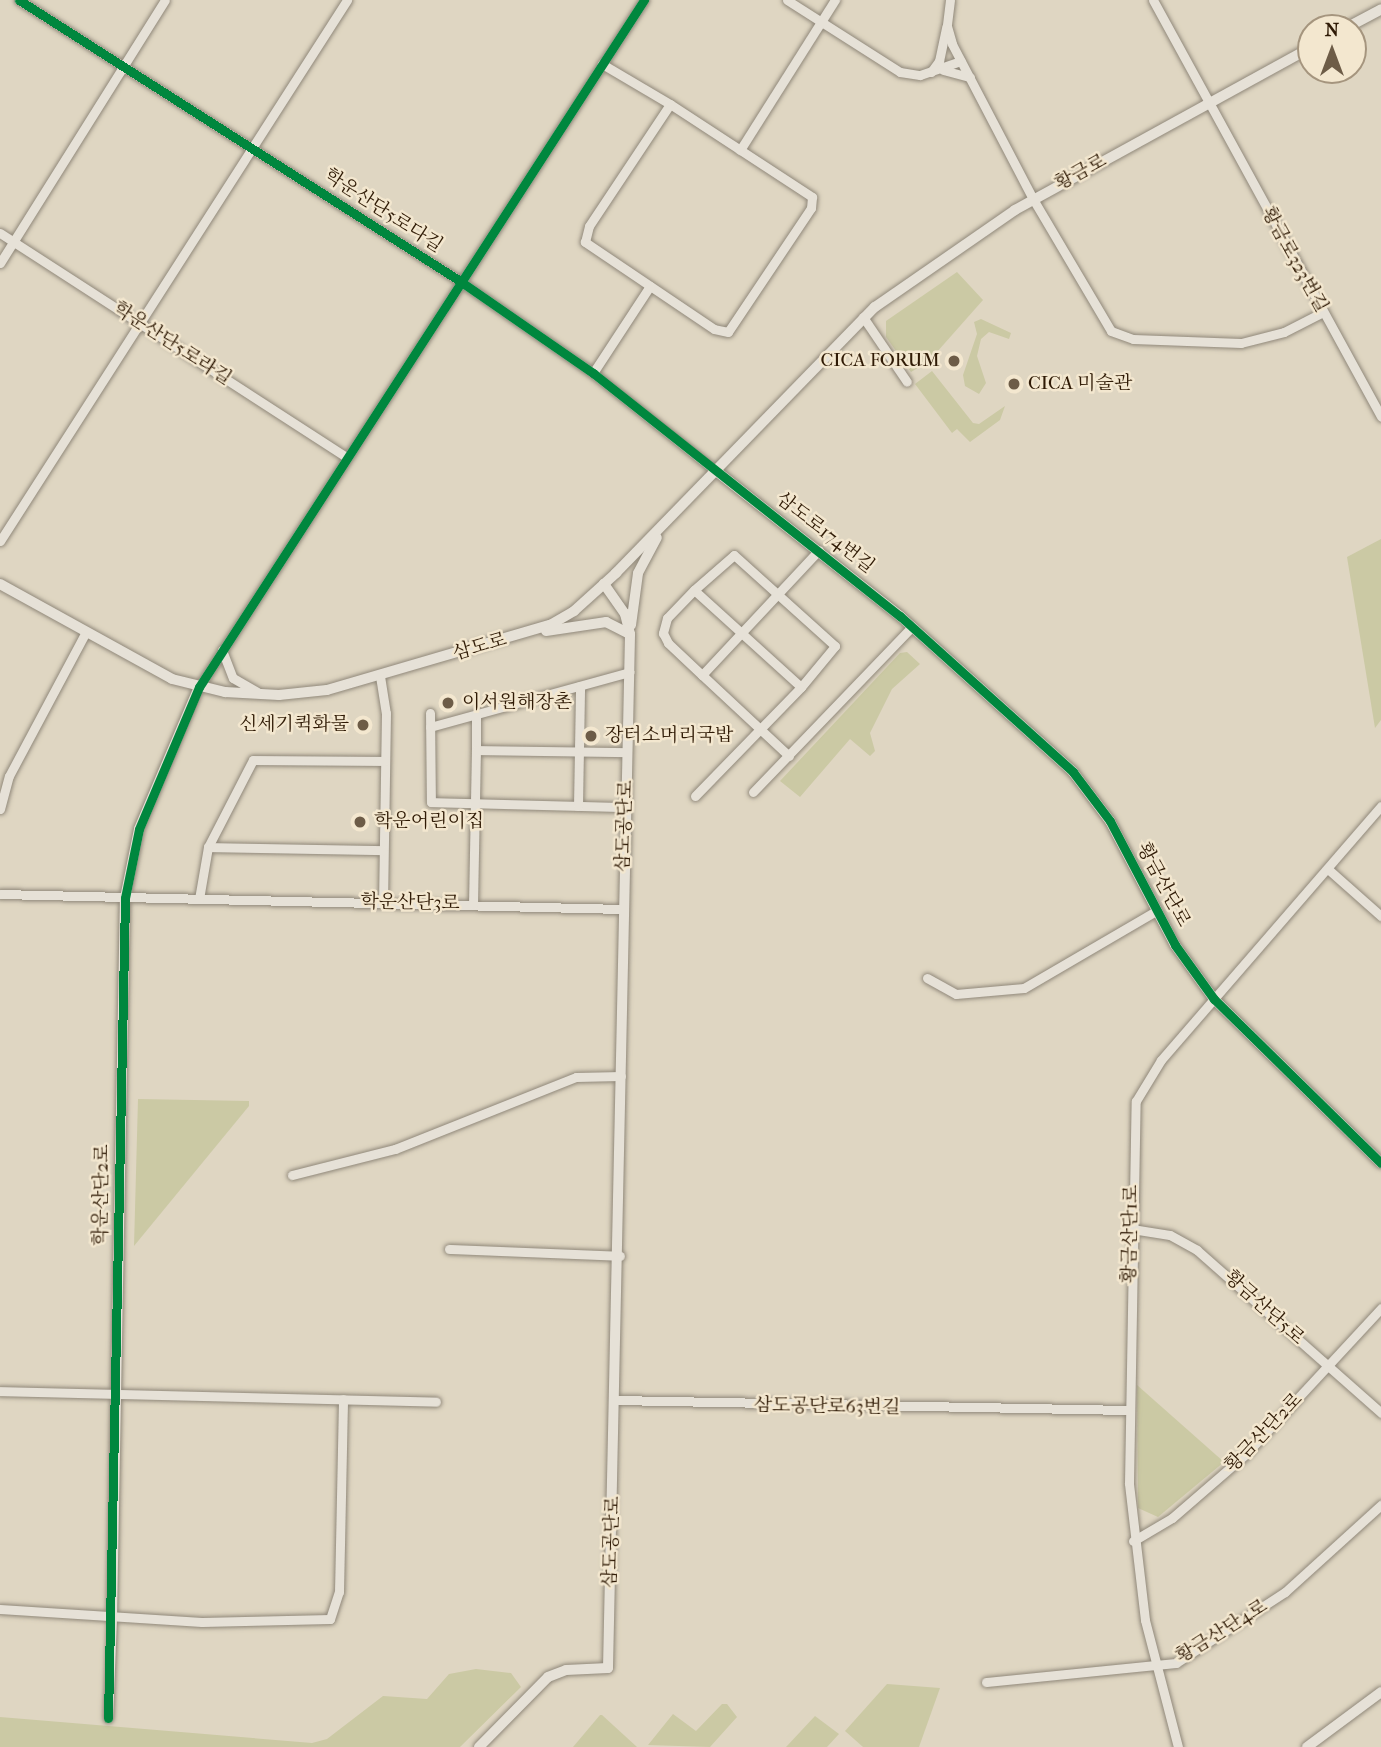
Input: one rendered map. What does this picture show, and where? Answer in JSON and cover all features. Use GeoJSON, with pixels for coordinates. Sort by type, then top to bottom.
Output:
{"type":"FeatureCollection","features":[{"type":"Feature","properties":{"kind":"street","name":"학운산단5로다길"},"geometry":{"type":"LineString","coordinates":[[19,0],[460,281],[593,373],[715,470]]}},
{"type":"Feature","properties":{"kind":"street"},"geometry":{"type":"LineString","coordinates":[[0,263],[165,0]]}},
{"type":"Feature","properties":{"kind":"street"},"geometry":{"type":"LineString","coordinates":[[0,541],[348,0]]}},
{"type":"Feature","properties":{"kind":"street"},"geometry":{"type":"LineString","coordinates":[[199,687],[345,456],[644,0]]}},
{"type":"Feature","properties":{"kind":"street"},"geometry":{"type":"LineString","coordinates":[[787,0],[900,72],[930,73],[961,61]]}},
{"type":"Feature","properties":{"kind":"street"},"geometry":{"type":"LineString","coordinates":[[740,150],[835,0]]}},
{"type":"Feature","properties":{"kind":"street"},"geometry":{"type":"LineString","coordinates":[[930,73],[939,61],[950,0]]}},
{"type":"Feature","properties":{"kind":"street","name":"황금로323번길"},"geometry":{"type":"LineString","coordinates":[[1153,0],[1381,417]]}},
{"type":"Feature","properties":{"kind":"street"},"geometry":{"type":"LineString","coordinates":[[947,26],[961,61],[1033,199],[1101,318],[1118,335],[1248,342],[1284,332],[1323,312]]}},
{"type":"Feature","properties":{"kind":"street","name":"황금로"},"geometry":{"type":"LineString","coordinates":[[863,317],[930,265],[1033,199],[1297,55]]}},
{"type":"Feature","properties":{"kind":"street"},"geometry":{"type":"LineString","coordinates":[[602,64],[670,104],[808,193],[813,202],[736,325],[720,332],[587,245],[585,235],[670,104]]}},
{"type":"Feature","properties":{"kind":"street"},"geometry":{"type":"LineString","coordinates":[[943,70],[970,77]]}},
{"type":"Feature","properties":{"kind":"street","name":"학운산단5로라길"},"geometry":{"type":"LineString","coordinates":[[0,233],[345,456]]}},
{"type":"Feature","properties":{"kind":"street"},"geometry":{"type":"LineString","coordinates":[[593,373],[650,286]]}},
{"type":"Feature","properties":{"kind":"street"},"geometry":{"type":"LineString","coordinates":[[863,317],[907,382]]}},
{"type":"Feature","properties":{"kind":"street","name":"삼도로"},"geometry":{"type":"LineString","coordinates":[[0,584],[172,678],[199,687],[262,695],[327,690],[514,637],[563,618],[604,584],[863,317]]}},
{"type":"Feature","properties":{"kind":"street","name":"삼도로174번길"},"geometry":{"type":"LineString","coordinates":[[715,470],[819,550],[912,627]]}},
{"type":"Feature","properties":{"kind":"street"},"geometry":{"type":"LineString","coordinates":[[514,637],[600,622],[617,625],[630,634],[638,573],[663,526]]}},
{"type":"Feature","properties":{"kind":"street","name":"삼도로174번길"},"geometry":{"type":"LineString","coordinates":[[702,675],[819,550]]}},
{"type":"Feature","properties":{"kind":"street"},"geometry":{"type":"LineString","coordinates":[[695,796],[761,729],[801,687],[835,646],[734,555],[667,618],[663,633],[702,675],[761,729],[789,756]]}},
{"type":"Feature","properties":{"kind":"street","name":"삼도공단로"},"geometry":{"type":"LineString","coordinates":[[479,1747],[548,1678],[566,1670],[608,1668],[620,1256],[622,909],[630,634],[625,614],[604,584]]}},
{"type":"Feature","properties":{"kind":"street"},"geometry":{"type":"LineString","coordinates":[[694,590],[801,687]]}},
{"type":"Feature","properties":{"kind":"street"},"geometry":{"type":"LineString","coordinates":[[753,792],[912,627]]}},
{"type":"Feature","properties":{"kind":"street","name":"황금산단로"},"geometry":{"type":"LineString","coordinates":[[912,627],[1073,772],[1110,821],[1156,911],[1214,999],[1381,1163]]}},
{"type":"Feature","properties":{"kind":"street"},"geometry":{"type":"LineString","coordinates":[[0,809],[9,776],[86,632]]}},
{"type":"Feature","properties":{"kind":"street"},"geometry":{"type":"LineString","coordinates":[[222,650],[233,678],[262,695]]}},
{"type":"Feature","properties":{"kind":"street"},"geometry":{"type":"LineString","coordinates":[[430,727],[630,672]]}},
{"type":"Feature","properties":{"kind":"street"},"geometry":{"type":"LineString","coordinates":[[380,676],[386,702],[383,903]]}},
{"type":"Feature","properties":{"kind":"street"},"geometry":{"type":"LineString","coordinates":[[578,806],[580,686]]}},
{"type":"Feature","properties":{"kind":"street","name":"학운산단2로"},"geometry":{"type":"LineString","coordinates":[[108,1718],[125,898],[139,829],[199,687]]}},
{"type":"Feature","properties":{"kind":"street"},"geometry":{"type":"LineString","coordinates":[[430,713],[431,802],[625,807]]}},
{"type":"Feature","properties":{"kind":"street"},"geometry":{"type":"LineString","coordinates":[[473,905],[476,715]]}},
{"type":"Feature","properties":{"kind":"street"},"geometry":{"type":"LineString","coordinates":[[476,750],[627,752]]}},
{"type":"Feature","properties":{"kind":"street"},"geometry":{"type":"LineString","coordinates":[[199,899],[208,847],[253,760],[385,761]]}},
{"type":"Feature","properties":{"kind":"street","name":"황금산단1로"},"geometry":{"type":"LineString","coordinates":[[1178,1747],[1155,1668],[1133,1541],[1128,1410],[1134,1124],[1140,1088],[1381,806]]}},
{"type":"Feature","properties":{"kind":"street"},"geometry":{"type":"LineString","coordinates":[[208,847],[383,850]]}},
{"type":"Feature","properties":{"kind":"street"},"geometry":{"type":"LineString","coordinates":[[1328,869],[1381,916]]}},
{"type":"Feature","properties":{"kind":"street","name":"학운산단3로"},"geometry":{"type":"LineString","coordinates":[[0,894],[622,909]]}},
{"type":"Feature","properties":{"kind":"street"},"geometry":{"type":"LineString","coordinates":[[926,978],[956,993],[1024,988],[1156,911]]}},
{"type":"Feature","properties":{"kind":"street"},"geometry":{"type":"LineString","coordinates":[[292,1175],[405,1146],[576,1077],[621,1076]]}},
{"type":"Feature","properties":{"kind":"street","name":"황금산단5로"},"geometry":{"type":"LineString","coordinates":[[1132,1229],[1170,1235],[1197,1250],[1381,1413]]}},
{"type":"Feature","properties":{"kind":"street"},"geometry":{"type":"LineString","coordinates":[[449,1249],[620,1256]]}},
{"type":"Feature","properties":{"kind":"street","name":"황금산단2로"},"geometry":{"type":"LineString","coordinates":[[1133,1541],[1172,1518],[1226,1473],[1381,1307]]}},
{"type":"Feature","properties":{"kind":"street"},"geometry":{"type":"LineString","coordinates":[[0,1391],[436,1402]]}},
{"type":"Feature","properties":{"kind":"street"},"geometry":{"type":"LineString","coordinates":[[0,1609],[112,1618],[290,1623],[330,1619],[339,1592],[343,1399]]}},
{"type":"Feature","properties":{"kind":"street","name":"삼도공단로63번길"},"geometry":{"type":"LineString","coordinates":[[616,1400],[1038,1412],[1128,1410]]}},
{"type":"Feature","properties":{"kind":"street","name":"황금산단4로"},"geometry":{"type":"LineString","coordinates":[[986,1682],[1155,1668],[1185,1658],[1266,1606],[1381,1505]]}},
{"type":"Feature","properties":{"kind":"street"},"geometry":{"type":"LineString","coordinates":[[1307,1747],[1381,1692]]}},
{"type":"Feature","properties":{"kind":"shaded area"},"geometry":{"type":"Polygon","coordinates":[[[957,272],[983,300],[929,361],[911,372],[886,337],[886,321],[957,272]]]}},
{"type":"Feature","properties":{"kind":"shaded area"},"geometry":{"type":"Polygon","coordinates":[[[981,319],[1011,333],[1009,339],[989,332],[981,339],[977,356],[986,383],[979,394],[965,386],[963,375],[977,334],[974,322],[981,319]]]}},
{"type":"Feature","properties":{"kind":"shaded area"},"geometry":{"type":"Polygon","coordinates":[[[932,371],[973,423],[979,424],[1005,406],[1000,420],[970,442],[957,429],[952,433],[915,384],[932,371]]]}},
{"type":"Feature","properties":{"kind":"shaded area"},"geometry":{"type":"Polygon","coordinates":[[[1381,539],[1381,720],[1375,728],[1347,557],[1381,539]]]}},
{"type":"Feature","properties":{"kind":"shaded area"},"geometry":{"type":"Polygon","coordinates":[[[907,652],[920,664],[892,689],[870,733],[875,751],[870,756],[850,739],[800,797],[780,781],[900,653],[907,652]]]}},
{"type":"Feature","properties":{"kind":"shaded area"},"geometry":{"type":"Polygon","coordinates":[[[138,1099],[249,1101],[249,1106],[134,1246],[138,1099]]]}},
{"type":"Feature","properties":{"kind":"shaded area"},"geometry":{"type":"Polygon","coordinates":[[[1137,1385],[1224,1462],[1158,1517],[1138,1508],[1137,1385]]]}},
{"type":"Feature","properties":{"kind":"shaded area"},"geometry":{"type":"Polygon","coordinates":[[[476,1669],[511,1673],[521,1687],[460,1747],[0,1747],[0,1717],[312,1743],[327,1739],[383,1696],[427,1699],[449,1674],[476,1669]]]}},
{"type":"Feature","properties":{"kind":"shaded area"},"geometry":{"type":"Polygon","coordinates":[[[887,1684],[940,1688],[919,1747],[863,1747],[845,1731],[887,1684]]]}},
{"type":"Feature","properties":{"kind":"shaded area"},"geometry":{"type":"Polygon","coordinates":[[[722,1704],[727,1704],[737,1717],[710,1747],[648,1745],[673,1714],[696,1731],[722,1704]]]}},
{"type":"Feature","properties":{"kind":"shaded area"},"geometry":{"type":"Polygon","coordinates":[[[602,1715],[637,1747],[573,1747],[602,1715]]]}},
{"type":"Feature","properties":{"kind":"shaded area"},"geometry":{"type":"Polygon","coordinates":[[[815,1716],[839,1734],[827,1747],[786,1747],[815,1716]]]}},
{"type":"Feature","properties":{"kind":"cycle path"},"geometry":{"type":"LineString","coordinates":[[19,0],[460,281],[593,373],[900,616],[1073,772],[1110,821],[1175,945],[1214,999],[1381,1163]]}},
{"type":"Feature","properties":{"kind":"cycle path"},"geometry":{"type":"LineString","coordinates":[[108,1718],[125,898],[139,829],[199,687],[644,0]]}},
{"type":"Feature","properties":{"kind":"place","name":"CICA FORUM"},"geometry":{"type":"Point","coordinates":[954,361]}},
{"type":"Feature","properties":{"kind":"place","name":"CICA 미술관"},"geometry":{"type":"Point","coordinates":[1014,384]}},
{"type":"Feature","properties":{"kind":"place","name":"이서원해장촌"},"geometry":{"type":"Point","coordinates":[448,703]}},
{"type":"Feature","properties":{"kind":"place","name":"신세기퀵화물"},"geometry":{"type":"Point","coordinates":[363,725]}},
{"type":"Feature","properties":{"kind":"place","name":"장터소머리국밥"},"geometry":{"type":"Point","coordinates":[591,736]}},
{"type":"Feature","properties":{"kind":"place","name":"학운어린이집"},"geometry":{"type":"Point","coordinates":[360,822]}}]}
